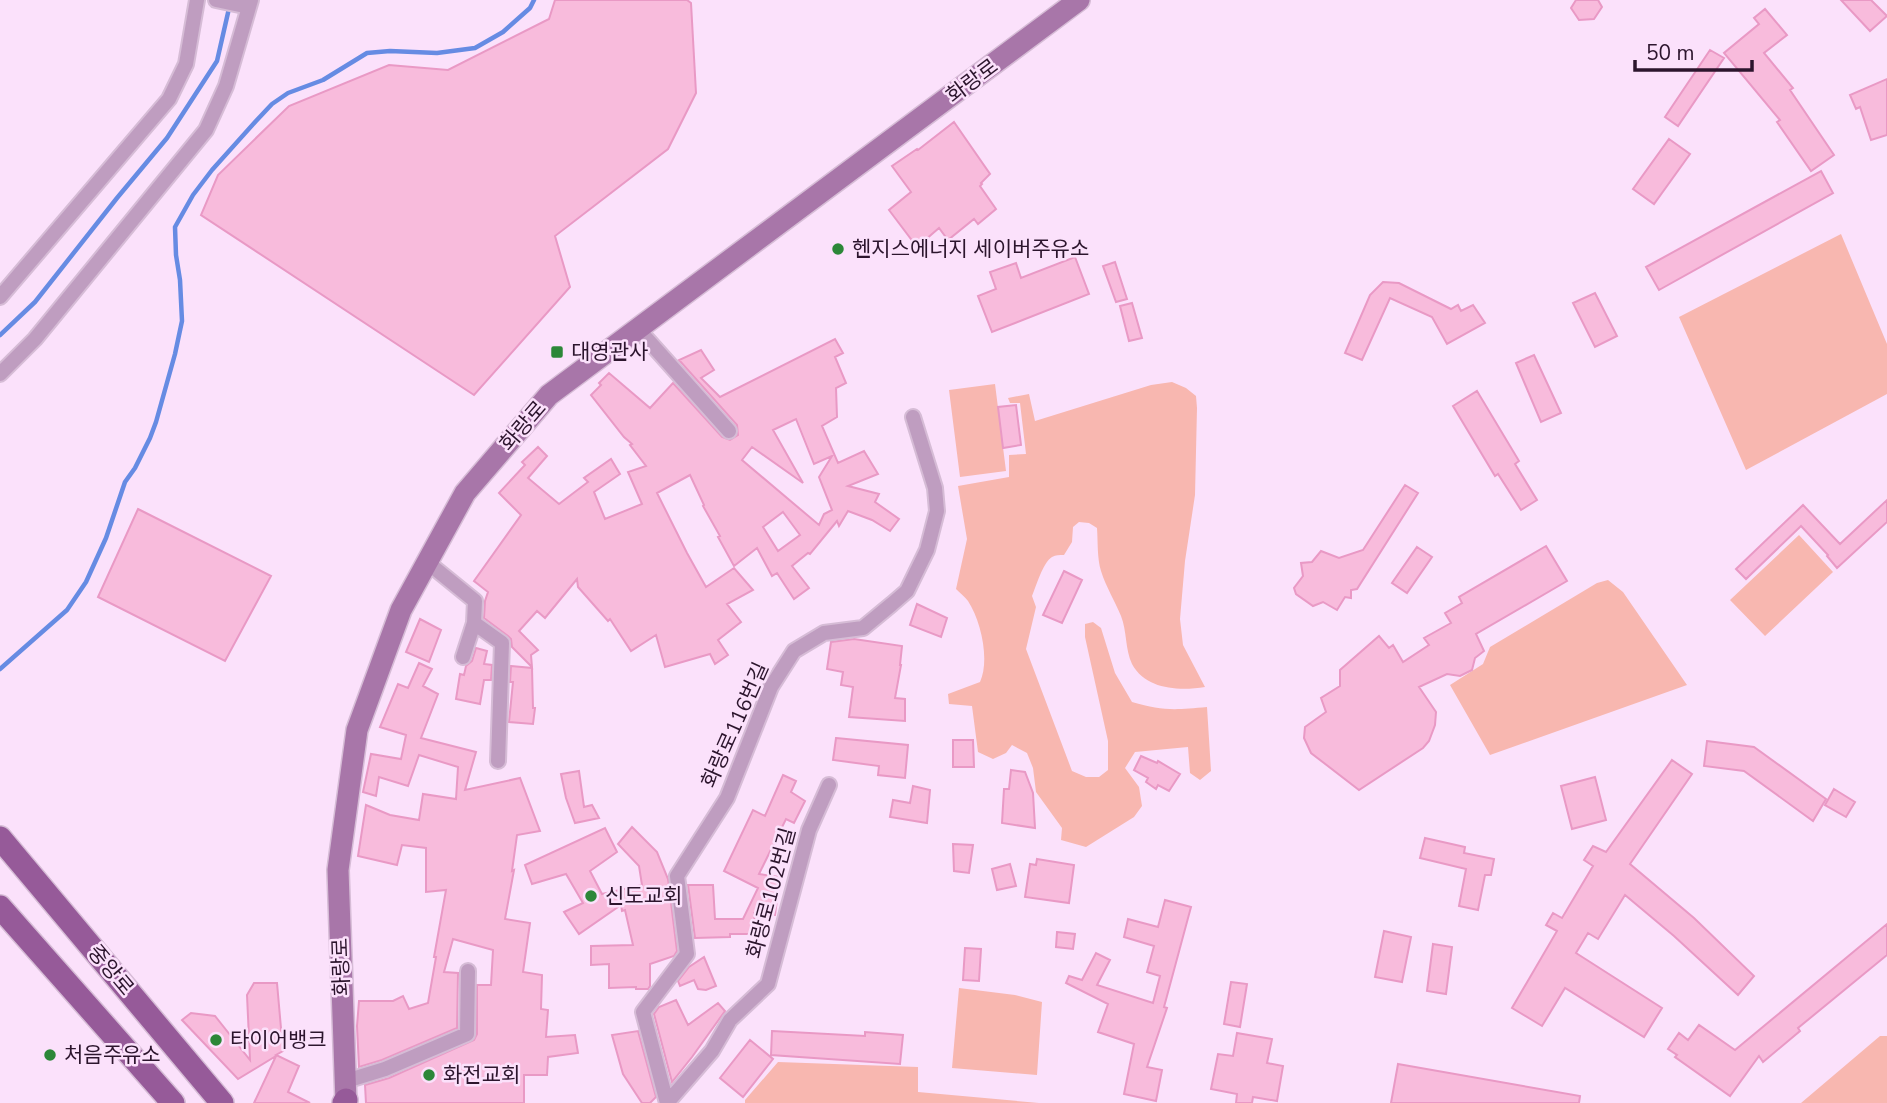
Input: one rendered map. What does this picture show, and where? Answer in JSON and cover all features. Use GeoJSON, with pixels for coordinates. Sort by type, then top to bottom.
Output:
{"type":"FeatureCollection","features":[{"type":"Feature","properties":{"kind":"main road","name":"화랑로"},"geometry":{"type":"LineString","coordinates":[[346,1097],[338,870],[357,730],[401,610],[465,493],[549,395],[1079,0]]}},
{"type":"Feature","properties":{"kind":"main road","name":"중앙로"},"geometry":{"type":"LineString","coordinates":[[0,838],[222,1103]]}},
{"type":"Feature","properties":{"kind":"main road","name":"중앙로"},"geometry":{"type":"LineString","coordinates":[[0,907],[173,1103]]}},
{"type":"Feature","properties":{"kind":"street"},"geometry":{"type":"LineString","coordinates":[[0,297],[169,99],[186,64],[197,0]]}},
{"type":"Feature","properties":{"kind":"street"},"geometry":{"type":"LineString","coordinates":[[0,374],[35,339],[206,130],[226,86],[250,4],[216,0]]}},
{"type":"Feature","properties":{"kind":"street"},"geometry":{"type":"LineString","coordinates":[[638,329],[729,430]]}},
{"type":"Feature","properties":{"kind":"street","name":"화랑로116번길"},"geometry":{"type":"LineString","coordinates":[[667,1103],[643,1012],[687,954],[677,876],[727,798],[771,687],[794,651],[824,633],[863,628],[908,591],[927,551],[937,511],[935,488],[913,417]]}},
{"type":"Feature","properties":{"kind":"street"},"geometry":{"type":"LineString","coordinates":[[427,562],[475,601],[474,623],[463,657]]}},
{"type":"Feature","properties":{"kind":"street"},"geometry":{"type":"LineString","coordinates":[[474,623],[502,643],[498,761]]}},
{"type":"Feature","properties":{"kind":"street","name":"화랑로102번길"},"geometry":{"type":"LineString","coordinates":[[667,1103],[712,1051],[730,1020],[768,984],[809,830],[829,785]]}},
{"type":"Feature","properties":{"kind":"street","name":"화랑로"},"geometry":{"type":"LineString","coordinates":[[346,1097],[377,1073],[467,1034],[468,971]]}},
{"type":"Feature","properties":{"kind":"shaded area"},"geometry":{"type":"Polygon","coordinates":[[[1841,234],[1887,344],[1887,394],[1746,470],[1679,317],[1841,234]]]}},
{"type":"Feature","properties":{"kind":"shaded area"},"geometry":{"type":"Polygon","coordinates":[[[1172,382],[1196,396],[1195,495],[1180,619],[1183,645],[1205,687],[1164,687],[1138,673],[1128,652],[1121,616],[1101,571],[1097,528],[1089,523],[1079,522],[1073,527],[1072,542],[1064,555],[1052,557],[1043,569],[1032,596],[1036,607],[1026,649],[1072,771],[1086,777],[1099,777],[1108,770],[1108,741],[1085,637],[1085,624],[1093,622],[1101,628],[1115,673],[1132,702],[1169,709],[1207,707],[1211,771],[1200,780],[1190,773],[1188,747],[1135,752],[1125,768],[1139,787],[1142,806],[1134,817],[1086,847],[1061,840],[1062,828],[1036,792],[1033,768],[1027,753],[1012,745],[1006,753],[993,759],[978,752],[972,706],[949,704],[948,694],[980,682],[984,663],[983,641],[977,619],[968,601],[956,589],[967,539],[958,486],[1009,477],[1009,455],[1026,454],[1020,403],[1010,403],[1008,398],[1029,394],[1035,421],[1151,385],[1172,382]]]}},
{"type":"Feature","properties":{"kind":"shaded area"},"geometry":{"type":"Polygon","coordinates":[[[995,384],[1006,471],[960,477],[949,390],[995,384]]]}},
{"type":"Feature","properties":{"kind":"shaded area"},"geometry":{"type":"Polygon","coordinates":[[[1799,535],[1833,572],[1765,636],[1730,600],[1799,535]]]}},
{"type":"Feature","properties":{"kind":"shaded area"},"geometry":{"type":"Polygon","coordinates":[[[1608,580],[1623,592],[1687,685],[1490,755],[1450,685],[1483,664],[1490,647],[1597,583],[1608,580]]]}},
{"type":"Feature","properties":{"kind":"shaded area"},"geometry":{"type":"Polygon","coordinates":[[[959,988],[1015,995],[1042,1002],[1037,1075],[952,1068],[959,988]]]}},
{"type":"Feature","properties":{"kind":"shaded area"},"geometry":{"type":"Polygon","coordinates":[[[1880,1036],[1887,1036],[1887,1103],[1801,1103],[1880,1036]]]}},
{"type":"Feature","properties":{"kind":"shaded area"},"geometry":{"type":"Polygon","coordinates":[[[778,1062],[918,1067],[918,1092],[1039,1103],[745,1103],[778,1062]]]}},
{"type":"Feature","properties":{"kind":"building"},"geometry":{"type":"Polygon","coordinates":[[[555,0],[687,0],[691,3],[696,93],[668,149],[555,236],[570,287],[474,395],[201,215],[218,175],[289,106],[389,65],[448,70],[549,19],[555,0]]]}},
{"type":"Feature","properties":{"kind":"building"},"geometry":{"type":"Polygon","coordinates":[[[1576,0],[1598,0],[1602,7],[1594,19],[1579,20],[1571,8],[1576,0]]]}},
{"type":"Feature","properties":{"kind":"building"},"geometry":{"type":"Polygon","coordinates":[[[1841,0],[1871,0],[1887,16],[1870,31],[1841,0]]]}},
{"type":"Feature","properties":{"kind":"building"},"geometry":{"type":"Polygon","coordinates":[[[1765,9],[1787,35],[1764,53],[1793,88],[1790,90],[1834,155],[1811,171],[1777,122],[1780,120],[1724,53],[1759,24],[1754,18],[1765,9]]]}},
{"type":"Feature","properties":{"kind":"building"},"geometry":{"type":"Polygon","coordinates":[[[1710,50],[1724,58],[1678,126],[1665,117],[1710,50]]]}},
{"type":"Feature","properties":{"kind":"building"},"geometry":{"type":"Polygon","coordinates":[[[1887,79],[1887,135],[1871,140],[1860,107],[1856,109],[1850,95],[1887,79]]]}},
{"type":"Feature","properties":{"kind":"building"},"geometry":{"type":"Polygon","coordinates":[[[954,122],[990,174],[980,186],[996,209],[978,224],[974,219],[948,240],[939,228],[917,247],[889,210],[911,192],[892,166],[954,122]]]}},
{"type":"Feature","properties":{"kind":"building"},"geometry":{"type":"Polygon","coordinates":[[[1669,139],[1690,154],[1654,204],[1633,189],[1669,139]]]}},
{"type":"Feature","properties":{"kind":"building"},"geometry":{"type":"Polygon","coordinates":[[[1821,171],[1833,193],[1659,290],[1646,267],[1821,171]]]}},
{"type":"Feature","properties":{"kind":"building"},"geometry":{"type":"Polygon","coordinates":[[[1075,257],[1089,294],[992,332],[978,296],[996,289],[990,272],[1016,263],[1021,278],[1075,257]]]}},
{"type":"Feature","properties":{"kind":"building"},"geometry":{"type":"Polygon","coordinates":[[[1115,262],[1127,299],[1116,302],[1103,266],[1115,262]]]}},
{"type":"Feature","properties":{"kind":"building"},"geometry":{"type":"Polygon","coordinates":[[[1383,282],[1399,283],[1451,309],[1458,305],[1461,311],[1473,305],[1485,323],[1447,344],[1432,317],[1390,298],[1362,360],[1345,353],[1370,295],[1383,282]]]}},
{"type":"Feature","properties":{"kind":"building"},"geometry":{"type":"Polygon","coordinates":[[[1595,293],[1617,336],[1595,347],[1573,303],[1595,293]]]}},
{"type":"Feature","properties":{"kind":"building"},"geometry":{"type":"Polygon","coordinates":[[[1132,303],[1142,338],[1129,341],[1120,306],[1132,303]]]}},
{"type":"Feature","properties":{"kind":"building"},"geometry":{"type":"Polygon","coordinates":[[[835,339],[843,353],[835,357],[846,383],[836,388],[837,417],[822,426],[838,463],[864,451],[878,474],[848,486],[879,494],[875,502],[899,519],[890,531],[872,520],[848,511],[839,526],[837,521],[810,554],[792,566],[809,588],[794,599],[777,573],[772,576],[757,548],[734,566],[690,475],[657,493],[687,553],[706,587],[734,568],[753,590],[727,604],[741,622],[718,640],[728,655],[715,664],[710,654],[665,667],[656,635],[631,651],[610,619],[608,621],[578,587],[577,579],[545,618],[537,611],[519,631],[538,650],[531,655],[532,667],[512,647],[511,639],[484,618],[488,592],[474,581],[521,515],[499,493],[525,465],[522,462],[538,447],[547,456],[528,478],[559,504],[588,482],[584,478],[611,459],[620,474],[594,492],[605,519],[642,504],[628,472],[646,466],[630,445],[632,444],[591,395],[601,385],[599,383],[609,373],[650,408],[673,383],[722,437],[730,440],[738,435],[737,425],[679,360],[701,350],[714,370],[701,378],[720,397],[835,339]],[[796,419],[773,430],[803,483],[752,447],[742,460],[819,525],[824,514],[832,510],[819,477],[832,456],[814,464],[796,419]],[[783,512],[763,527],[778,551],[800,535],[783,512]]]}},
{"type":"Feature","properties":{"kind":"building"},"geometry":{"type":"Polygon","coordinates":[[[1534,355],[1561,413],[1541,422],[1516,363],[1534,355]]]}},
{"type":"Feature","properties":{"kind":"building"},"geometry":{"type":"Polygon","coordinates":[[[1477,391],[1519,461],[1515,464],[1537,500],[1521,510],[1498,474],[1495,476],[1453,406],[1477,391]]]}},
{"type":"Feature","properties":{"kind":"building"},"geometry":{"type":"Polygon","coordinates":[[[1016,405],[1021,445],[1003,448],[998,407],[1016,405]]]}},
{"type":"Feature","properties":{"kind":"building"},"geometry":{"type":"Polygon","coordinates":[[[1405,485],[1418,493],[1357,589],[1351,590],[1351,598],[1345,597],[1337,610],[1323,602],[1313,606],[1296,594],[1294,588],[1303,576],[1301,563],[1312,562],[1321,551],[1339,558],[1363,550],[1405,485]]]}},
{"type":"Feature","properties":{"kind":"building"},"geometry":{"type":"Polygon","coordinates":[[[1887,500],[1887,522],[1837,568],[1801,526],[1746,579],[1736,569],[1803,505],[1840,544],[1887,500]]]}},
{"type":"Feature","properties":{"kind":"building"},"geometry":{"type":"Polygon","coordinates":[[[138,509],[271,576],[225,661],[98,597],[138,509]]]}},
{"type":"Feature","properties":{"kind":"building"},"geometry":{"type":"Polygon","coordinates":[[[1546,546],[1567,581],[1476,634],[1484,651],[1475,658],[1472,670],[1460,676],[1447,674],[1419,687],[1436,712],[1435,725],[1423,748],[1359,790],[1311,753],[1304,738],[1305,727],[1326,712],[1321,698],[1340,686],[1340,670],[1379,636],[1389,648],[1393,645],[1403,662],[1429,645],[1424,638],[1451,623],[1445,613],[1462,603],[1459,597],[1546,546]]]}},
{"type":"Feature","properties":{"kind":"building"},"geometry":{"type":"Polygon","coordinates":[[[1417,547],[1432,557],[1407,593],[1392,583],[1417,547]]]}},
{"type":"Feature","properties":{"kind":"building"},"geometry":{"type":"Polygon","coordinates":[[[1064,571],[1082,580],[1062,623],[1043,615],[1064,571]]]}},
{"type":"Feature","properties":{"kind":"building"},"geometry":{"type":"Polygon","coordinates":[[[917,604],[947,618],[941,637],[910,625],[917,604]]]}},
{"type":"Feature","properties":{"kind":"building"},"geometry":{"type":"Polygon","coordinates":[[[420,619],[441,630],[429,662],[406,652],[420,619]]]}},
{"type":"Feature","properties":{"kind":"building"},"geometry":{"type":"Polygon","coordinates":[[[854,639],[902,646],[895,698],[905,699],[905,721],[849,717],[853,687],[841,685],[843,672],[827,669],[831,642],[854,639]]]}},
{"type":"Feature","properties":{"kind":"building"},"geometry":{"type":"Polygon","coordinates":[[[476,648],[487,651],[484,664],[492,665],[491,680],[484,680],[480,704],[456,699],[460,674],[464,675],[476,648]]]}},
{"type":"Feature","properties":{"kind":"building"},"geometry":{"type":"Polygon","coordinates":[[[419,663],[432,669],[423,686],[438,694],[421,738],[476,752],[465,790],[520,778],[540,831],[517,835],[505,919],[530,923],[523,972],[542,975],[541,1009],[548,1010],[546,1037],[575,1035],[578,1053],[548,1057],[547,1075],[524,1075],[524,1103],[366,1103],[365,1085],[389,1078],[474,1040],[477,1034],[477,985],[491,985],[493,950],[453,939],[444,972],[458,973],[457,1028],[359,1067],[359,1001],[393,1001],[403,996],[409,1009],[428,1003],[446,890],[426,892],[426,848],[402,845],[397,865],[358,856],[366,805],[390,815],[419,820],[423,794],[456,799],[458,767],[419,755],[408,786],[379,777],[376,796],[363,792],[371,754],[401,759],[406,735],[380,727],[398,684],[408,688],[419,663]]]}},
{"type":"Feature","properties":{"kind":"building"},"geometry":{"type":"Polygon","coordinates":[[[511,666],[532,668],[535,708],[533,724],[509,722],[513,682],[510,682],[511,666]]]}},
{"type":"Feature","properties":{"kind":"building"},"geometry":{"type":"Polygon","coordinates":[[[836,738],[908,745],[905,778],[878,775],[879,766],[833,760],[836,738]]]}},
{"type":"Feature","properties":{"kind":"building"},"geometry":{"type":"Polygon","coordinates":[[[953,740],[973,740],[974,767],[953,767],[953,740]]]}},
{"type":"Feature","properties":{"kind":"building"},"geometry":{"type":"Polygon","coordinates":[[[1707,741],[1754,747],[1826,799],[1813,821],[1744,771],[1704,766],[1707,741]]]}},
{"type":"Feature","properties":{"kind":"building"},"geometry":{"type":"Polygon","coordinates":[[[1141,756],[1157,763],[1158,761],[1180,774],[1169,791],[1158,785],[1156,789],[1146,782],[1148,778],[1134,770],[1141,756]]]}},
{"type":"Feature","properties":{"kind":"building"},"geometry":{"type":"Polygon","coordinates":[[[1672,760],[1692,774],[1630,864],[1694,918],[1754,976],[1738,995],[1625,895],[1598,939],[1588,933],[1576,953],[1662,1008],[1644,1037],[1565,988],[1542,1026],[1512,1008],[1557,931],[1546,925],[1553,913],[1562,918],[1593,866],[1584,860],[1593,846],[1606,852],[1672,760]]]}},
{"type":"Feature","properties":{"kind":"building"},"geometry":{"type":"Polygon","coordinates":[[[1011,770],[1025,772],[1033,793],[1035,828],[1002,823],[1004,789],[1009,789],[1011,770]]]}},
{"type":"Feature","properties":{"kind":"building"},"geometry":{"type":"Polygon","coordinates":[[[579,771],[584,807],[592,805],[599,818],[575,823],[561,774],[579,771]]]}},
{"type":"Feature","properties":{"kind":"building"},"geometry":{"type":"Polygon","coordinates":[[[783,775],[796,781],[791,792],[805,801],[794,823],[786,819],[759,874],[780,877],[775,915],[754,913],[755,934],[695,938],[688,885],[713,885],[715,919],[743,919],[758,888],[724,871],[753,810],[765,816],[783,775]]]}},
{"type":"Feature","properties":{"kind":"building"},"geometry":{"type":"Polygon","coordinates":[[[1595,777],[1606,820],[1572,829],[1561,786],[1595,777]]]}},
{"type":"Feature","properties":{"kind":"building"},"geometry":{"type":"Polygon","coordinates":[[[913,786],[930,790],[927,823],[890,817],[893,800],[910,803],[913,786]]]}},
{"type":"Feature","properties":{"kind":"building"},"geometry":{"type":"Polygon","coordinates":[[[1834,789],[1855,802],[1846,817],[1825,805],[1834,789]]]}},
{"type":"Feature","properties":{"kind":"building"},"geometry":{"type":"Polygon","coordinates":[[[632,827],[657,852],[668,879],[677,951],[674,956],[650,964],[648,989],[609,988],[609,964],[591,965],[591,946],[633,945],[625,910],[622,911],[621,905],[579,934],[564,912],[583,903],[566,874],[532,884],[525,865],[605,828],[617,852],[590,871],[602,894],[642,885],[639,866],[618,844],[632,827]]]}},
{"type":"Feature","properties":{"kind":"building"},"geometry":{"type":"Polygon","coordinates":[[[1425,838],[1465,847],[1464,853],[1494,859],[1491,875],[1485,875],[1478,910],[1459,906],[1466,869],[1420,858],[1425,838]]]}},
{"type":"Feature","properties":{"kind":"building"},"geometry":{"type":"Polygon","coordinates":[[[953,844],[973,845],[969,873],[954,871],[953,844]]]}},
{"type":"Feature","properties":{"kind":"building"},"geometry":{"type":"Polygon","coordinates":[[[1037,859],[1074,865],[1069,903],[1025,897],[1030,864],[1036,865],[1037,859]]]}},
{"type":"Feature","properties":{"kind":"building"},"geometry":{"type":"Polygon","coordinates":[[[1010,864],[1016,886],[997,890],[992,869],[1010,864]]]}},
{"type":"Feature","properties":{"kind":"building"},"geometry":{"type":"Polygon","coordinates":[[[1165,900],[1191,907],[1164,1007],[1167,1008],[1147,1067],[1162,1070],[1156,1101],[1124,1094],[1134,1044],[1098,1032],[1108,1004],[1066,983],[1069,976],[1082,980],[1096,953],[1110,960],[1097,985],[1153,1003],[1160,976],[1147,972],[1154,946],[1124,937],[1128,919],[1158,927],[1165,900]]]}},
{"type":"Feature","properties":{"kind":"building"},"geometry":{"type":"Polygon","coordinates":[[[1887,924],[1887,955],[1798,1028],[1800,1031],[1763,1062],[1759,1056],[1730,1096],[1675,1057],[1677,1055],[1668,1049],[1679,1033],[1688,1040],[1699,1025],[1735,1050],[1887,924]]]}},
{"type":"Feature","properties":{"kind":"building"},"geometry":{"type":"Polygon","coordinates":[[[1384,931],[1411,937],[1402,982],[1375,977],[1384,931]]]}},
{"type":"Feature","properties":{"kind":"building"},"geometry":{"type":"Polygon","coordinates":[[[1057,932],[1075,934],[1073,949],[1056,947],[1057,932]]]}},
{"type":"Feature","properties":{"kind":"building"},"geometry":{"type":"Polygon","coordinates":[[[1433,944],[1452,947],[1446,994],[1427,991],[1433,944]]]}},
{"type":"Feature","properties":{"kind":"building"},"geometry":{"type":"Polygon","coordinates":[[[965,948],[981,949],[979,981],[963,980],[965,948]]]}},
{"type":"Feature","properties":{"kind":"building"},"geometry":{"type":"Polygon","coordinates":[[[704,957],[716,986],[706,990],[698,989],[694,980],[680,986],[678,981],[689,967],[704,957]]]}},
{"type":"Feature","properties":{"kind":"building"},"geometry":{"type":"Polygon","coordinates":[[[1231,982],[1247,984],[1240,1027],[1224,1024],[1231,982]]]}},
{"type":"Feature","properties":{"kind":"building"},"geometry":{"type":"Polygon","coordinates":[[[254,983],[277,983],[283,1051],[276,1055],[299,1066],[288,1092],[310,1103],[254,1103],[276,1056],[238,1079],[182,1020],[191,1013],[215,1016],[250,1060],[247,995],[254,983]]]}},
{"type":"Feature","properties":{"kind":"building"},"geometry":{"type":"Polygon","coordinates":[[[676,1000],[688,1025],[718,1003],[725,1011],[672,1082],[654,1014],[659,1007],[676,1000]]]}},
{"type":"Feature","properties":{"kind":"building"},"geometry":{"type":"Polygon","coordinates":[[[638,1031],[656,1097],[650,1103],[642,1103],[623,1074],[612,1035],[638,1031]]]}},
{"type":"Feature","properties":{"kind":"building"},"geometry":{"type":"Polygon","coordinates":[[[772,1031],[865,1036],[865,1032],[903,1035],[900,1064],[771,1055],[772,1031]]]}},
{"type":"Feature","properties":{"kind":"building"},"geometry":{"type":"Polygon","coordinates":[[[1237,1033],[1272,1039],[1267,1063],[1283,1066],[1277,1101],[1253,1097],[1252,1103],[1236,1103],[1237,1094],[1211,1089],[1218,1054],[1233,1056],[1237,1033]]]}},
{"type":"Feature","properties":{"kind":"building"},"geometry":{"type":"Polygon","coordinates":[[[750,1040],[773,1059],[743,1097],[720,1078],[750,1040]]]}},
{"type":"Feature","properties":{"kind":"building"},"geometry":{"type":"Polygon","coordinates":[[[1398,1064],[1580,1096],[1579,1103],[1391,1103],[1398,1064]]]}},
{"type":"Feature","properties":{"kind":"waterway"},"geometry":{"type":"LineString","coordinates":[[0,669],[67,610],[86,582],[106,538],[125,482],[150,438],[182,321],[175,227],[193,195],[212,170],[272,104],[288,93],[323,80],[367,53],[437,53],[475,48],[503,32],[530,8],[534,0]]}},
{"type":"Feature","properties":{"kind":"waterway"},"geometry":{"type":"LineString","coordinates":[[0,335],[35,302],[167,138],[217,61],[230,4]]}},
{"type":"Feature","properties":{"kind":"place","name":"헨지스에너지 세이버주유소"},"geometry":{"type":"Point","coordinates":[838,249]}},
{"type":"Feature","properties":{"kind":"place","name":"대영관사"},"geometry":{"type":"Point","coordinates":[557,352]}},
{"type":"Feature","properties":{"kind":"place","name":"신도교회"},"geometry":{"type":"Point","coordinates":[591,896]}},
{"type":"Feature","properties":{"kind":"place","name":"타이어뱅크"},"geometry":{"type":"Point","coordinates":[216,1040]}},
{"type":"Feature","properties":{"kind":"place","name":"처음주유소"},"geometry":{"type":"Point","coordinates":[50,1055]}},
{"type":"Feature","properties":{"kind":"place","name":"화전교회"},"geometry":{"type":"Point","coordinates":[429,1075]}}]}
